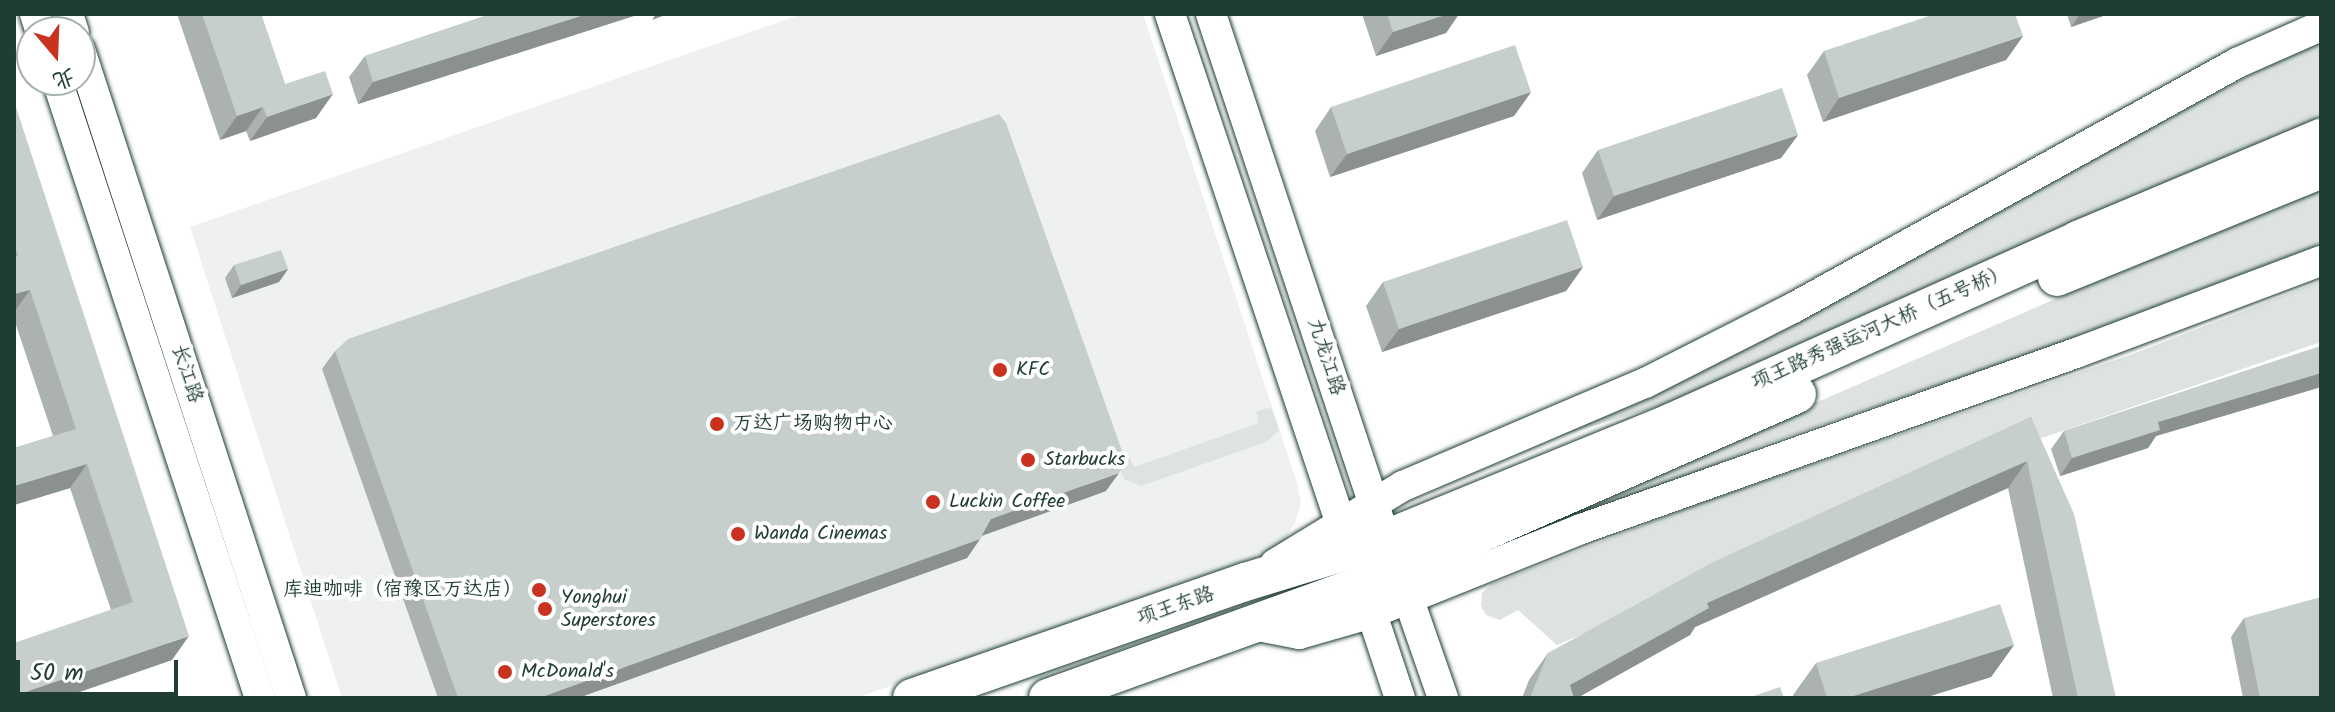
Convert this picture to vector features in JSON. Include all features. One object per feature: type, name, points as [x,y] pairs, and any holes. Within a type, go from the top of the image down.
[{"type":"main road","name":"项王路秀强运河大桥（五号桥）","points":[[1445,532],[1672,422],[2078,240],[2321,138]]},
{"type":"main road","name":"项王路秀强运河大桥（五号桥）","points":[[1445,532],[2321,169]]},
{"type":"main road","name":"项王东路","points":[[912,698],[1245,582],[1356,568],[1398,570],[1445,532]]},
{"type":"main road","name":"项王东路","points":[[1048,698],[1253,625],[1356,568]]},
{"type":"street","name":"九龙江路","points":[[1170,14],[1400,698]]},
{"type":"street","name":"九龙江路","points":[[1211,14],[1374,504],[1443,698]]},
{"type":"street","points":[[1356,568],[1374,504],[1431,472],[1645,383],[1793,308],[2237,63],[2321,26]]},
{"type":"street","name":"长江路","points":[[62,96],[260,698]]},
{"type":"street","name":"长江路","points":[[95,96],[291,698]]},
{"type":"street","points":[[1398,570],[1581,529],[2076,353],[2321,261]]},
{"type":"shaded area","points":[[802,14],[1143,14],[1297,483],[1301,502],[1295,523],[1282,543],[1264,555],[856,698],[342,698],[190,227]]},
{"type":"shaded area","points":[[2315,41],[2321,46],[2321,119],[1679,400],[1557,437]]},
{"type":"shaded area","points":[[2321,184],[2321,244],[2125,321],[1763,445],[1479,562],[1466,554]]},
{"type":"shaded area","points":[[2321,281],[2321,342],[2042,438],[1557,645],[1518,610],[1500,620],[1486,615],[1481,606],[1482,593],[1492,584],[1698,504],[2133,354]]},
{"type":"shaded area","points":[[1271,407],[1279,430],[1266,442],[1141,486],[1124,479],[1117,461],[1130,457],[1134,467],[1259,423],[1256,412]]},
{"type":"building","points":[[202,14],[261,14],[285,84],[325,71],[333,94],[267,117],[263,107],[237,116]]},
{"type":"building","points":[[491,14],[587,14],[373,82],[365,56]]},
{"type":"building","points":[[1387,14],[1448,14],[1393,32]]},
{"type":"building","points":[[1935,14],[2015,14],[2023,36],[1839,98],[1824,51]]},
{"type":"building","points":[[1515,45],[1531,92],[1347,154],[1331,107]]},
{"type":"building","points":[[1782,88],[1798,135],[1614,196],[1598,150]]},
{"type":"building","points":[[14,101],[189,636],[14,696],[14,643],[133,602],[87,464],[14,486],[14,448],[76,429],[30,290],[14,294],[14,257],[18,256],[14,243]]},
{"type":"building","name":"万达广场购物中心","points":[[999,114],[1006,123],[1122,451],[1124,466],[1119,473],[991,519],[980,539],[539,698],[458,698],[335,351],[348,339]]},
{"type":"building","points":[[1567,220],[1583,267],[1399,329],[1383,282]]},
{"type":"building","points":[[281,250],[288,269],[241,285],[234,265]]},
{"type":"building","points":[[2321,346],[2321,373],[2158,422],[2160,430],[2072,458],[2064,431]]},
{"type":"building","points":[[2031,417],[2074,514],[2116,698],[2078,698],[2027,461],[1707,603],[1709,608],[1570,685],[1574,698],[1530,698],[1548,653],[1713,562]]},
{"type":"building","points":[[2321,597],[2321,698],[2260,698],[2244,618]]},
{"type":"building","points":[[2000,604],[2014,645],[1847,698],[1827,698],[1816,663]]},
{"type":"building","points":[[1780,687],[1784,698],[1748,698]]},
{"type":"place","name":"KFC","points":[[1000,370]]},
{"type":"place","name":"万达广场购物中心","points":[[717,424]]},
{"type":"place","name":"Starbucks","points":[[1028,460]]},
{"type":"place","name":"Luckin Coffee","points":[[933,502]]},
{"type":"place","name":"Wanda Cinemas","points":[[738,534]]},
{"type":"place","name":"库迪咖啡（宿豫区万达店）","points":[[539,590]]},
{"type":"place","name":"Yonghui Superstores","points":[[545,609]]},
{"type":"place","name":"McDonald's","points":[[505,672]]}]
